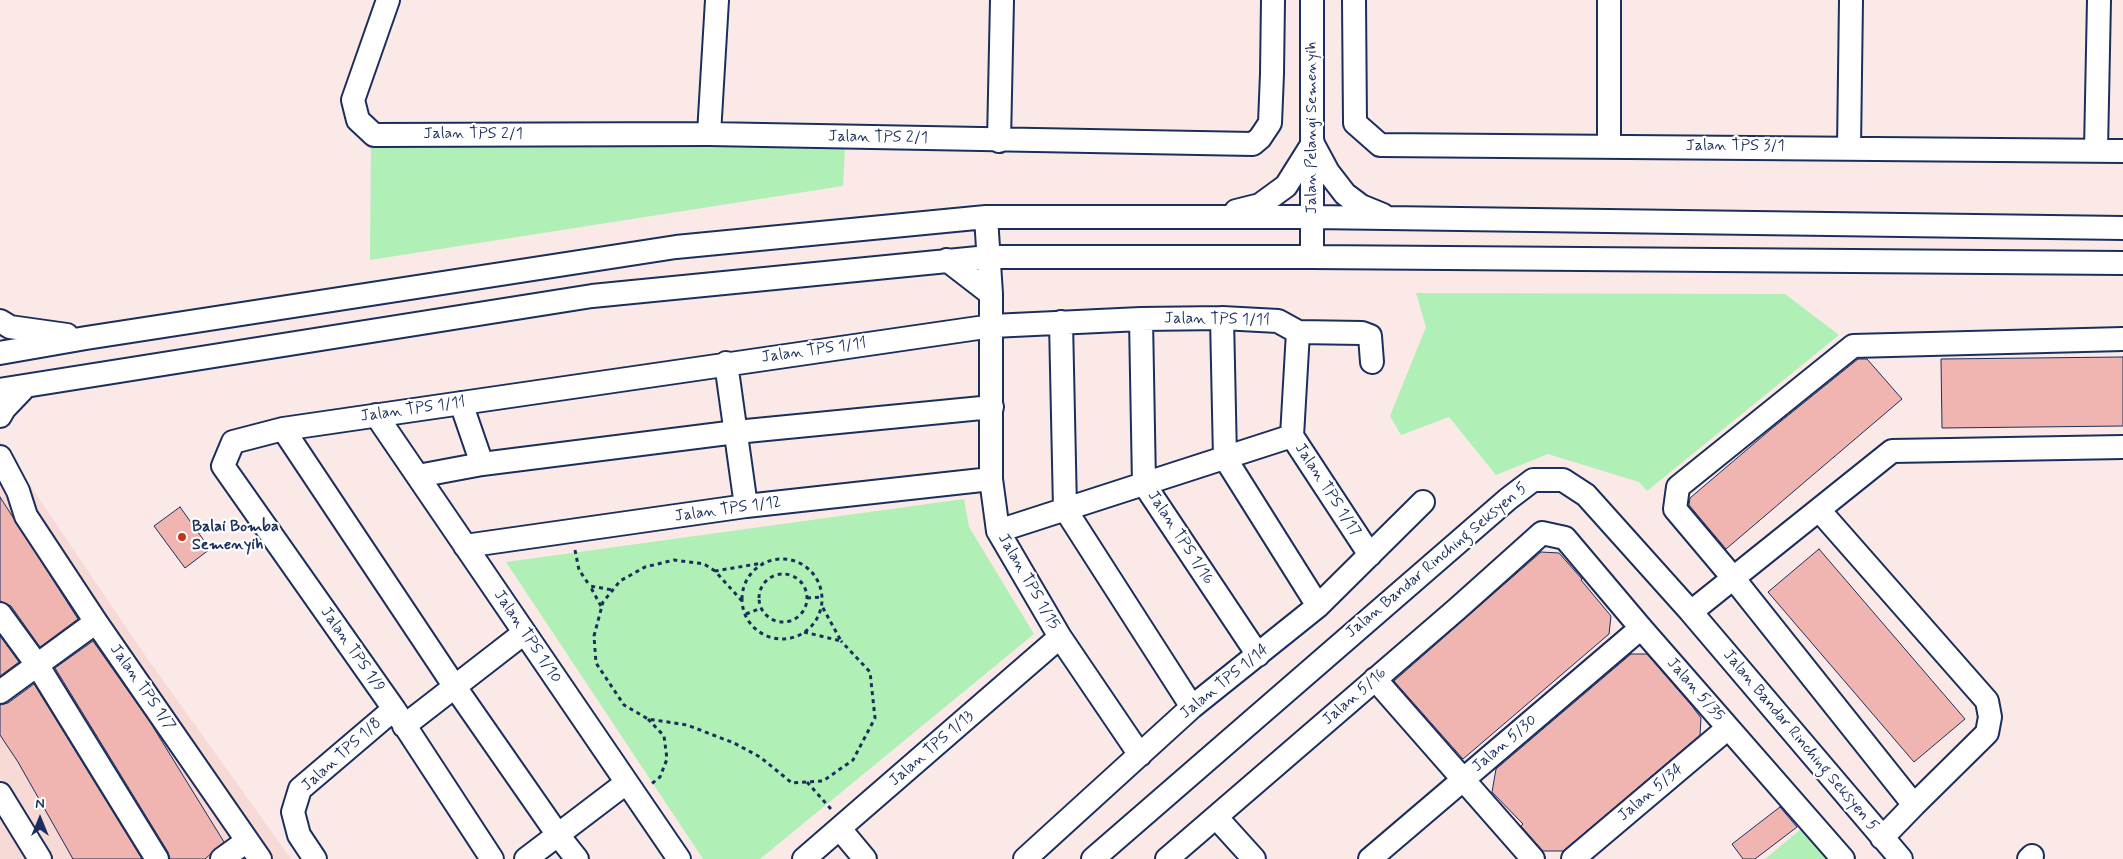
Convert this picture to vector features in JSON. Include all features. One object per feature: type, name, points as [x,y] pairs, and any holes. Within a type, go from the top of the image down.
[{"type":"street","name":"Jalan TPS 2/1","points":[[388,0],[353,100],[358,120],[374,135],[709,134],[1253,144],[1260,138],[1270,123],[1273,0]]},
{"type":"street","points":[[709,134],[717,0]]},
{"type":"street","points":[[998,140],[1002,0]]},
{"type":"street","name":"Jalan Pelangi Semenyih","points":[[1312,0],[1312,257]]},
{"type":"street","name":"Jalan TPS 3/1","points":[[1354,0],[1354,123],[1380,145],[2123,151]]},
{"type":"street","points":[[1609,0],[1609,146]]},
{"type":"street","points":[[1849,148],[1851,0]]},
{"type":"street","points":[[2096,150],[2099,0]]},
{"type":"street","points":[[1313,143],[1328,172],[1345,194],[1361,206],[1390,218]]},
{"type":"street","points":[[1208,218],[1260,205],[1286,186],[1313,143]]},
{"type":"street","points":[[0,353],[676,247],[986,217],[1313,217],[2123,228]]},
{"type":"street","name":"Jalan TPS 1/15","points":[[986,217],[992,326],[991,479],[998,531],[1060,637],[1140,755]]},
{"type":"street","points":[[947,260],[991,294],[1016,256]]},
{"type":"street","points":[[0,390],[592,296],[988,257],[1312,257],[2123,263]]},
{"type":"street","points":[[1222,318],[1226,458],[1318,606]]},
{"type":"street","name":"Jalan TPS 1/11","points":[[233,442],[284,429],[726,363],[992,326],[1141,319],[1222,318],[1278,321],[1298,332],[1362,333],[1370,336],[1372,362]]},
{"type":"street","name":"Jalan TPS 1/16","points":[[1141,319],[1144,484],[1258,655]]},
{"type":"street","points":[[0,321],[10,327],[86,338]]},
{"type":"street","points":[[1061,322],[1066,509],[1192,707]]},
{"type":"street","name":"Jalan TPS 1/17","points":[[1298,332],[1292,436],[1370,555]]},
{"type":"street","points":[[1914,805],[1734,579],[1675,509],[1678,487],[1853,346],[2123,339]]},
{"type":"street","points":[[726,363],[746,506]]},
{"type":"street","points":[[0,416],[4,409],[25,387]]},
{"type":"street","points":[[461,403],[482,464]]},
{"type":"street","points":[[418,476],[482,464],[736,432],[992,407]]},
{"type":"street","name":"Jalan TPS 1/10","points":[[376,415],[524,633],[636,786],[679,859]]},
{"type":"street","points":[[284,429],[455,687],[558,835],[577,859]]},
{"type":"street","points":[[998,531],[1292,436]]},
{"type":"street","name":"Jalan TPS 1/9","points":[[233,442],[223,466],[399,718],[492,859]]},
{"type":"street","points":[[1691,612],[1892,451],[2123,447]]},
{"type":"street","name":"Jalan TPS 1/7","points":[[0,456],[18,491],[26,516],[96,622],[254,850]]},
{"type":"street","name":"Jalan TPS 1/12","points":[[466,546],[746,506],[991,479]]},
{"type":"street","name":"Jalan Bandar Rinching Seksyen 5","points":[[1093,859],[1508,498],[1533,480],[1563,480],[1586,495],[1691,612],[1900,859]]},
{"type":"street","name":"Jalan TPS 1/7","points":[[0,495],[26,516]]},
{"type":"street","name":"Jalan TPS 1/14","points":[[1025,859],[1192,707],[1318,606],[1423,502]]},
{"type":"street","points":[[1819,510],[1987,701],[1990,717],[1987,733],[1882,838]]},
{"type":"street","name":"Jalan 5/35","points":[[1542,533],[1564,538],[1844,859]]},
{"type":"street","name":"Jalan 5/16","points":[[1167,859],[1542,533]]},
{"type":"street","points":[[0,614],[38,666],[157,859]]},
{"type":"street","points":[[0,692],[96,622]]},
{"type":"street","name":"Jalan 5/30","points":[[1370,859],[1641,628]]},
{"type":"street","name":"Jalan TPS 1/8","points":[[315,859],[299,835],[293,812],[300,789],[399,718],[455,687],[524,633]]},
{"type":"street","name":"Jalan TPS 1/13","points":[[804,859],[836,820],[1060,637]]},
{"type":"street","points":[[1375,679],[1533,859]]},
{"type":"street","name":"Jalan 5/34","points":[[1573,859],[1728,728]]},
{"type":"street","points":[[526,859],[558,835],[636,786]]},
{"type":"street","points":[[0,794],[40,859]]},
{"type":"street","points":[[1216,816],[1254,859]]},
{"type":"street","points":[[836,820],[865,859]]},
{"type":"street","points":[[222,859],[254,850]]},
{"type":"path","points":[[574,544],[579,570],[602,607]]},
{"type":"path","points":[[636,786],[660,777],[667,759],[664,736],[648,719],[624,705],[596,663],[594,636],[603,602],[620,581],[646,567],[674,560],[704,564],[715,571],[742,601],[746,614],[752,624],[771,637],[794,637],[804,632],[812,625],[822,606],[820,584],[813,573],[803,565],[792,560],[779,560],[715,571]]},
{"type":"path","points":[[742,601],[748,578],[766,562]]},
{"type":"path","points":[[789,574],[796,578],[806,590],[807,598],[804,610],[794,619],[775,621],[760,608],[759,593],[767,579],[774,575],[789,574]]},
{"type":"path","points":[[590,586],[613,590]]},
{"type":"path","points":[[807,598],[822,597]]},
{"type":"path","points":[[648,719],[687,725],[719,736],[760,756],[792,782],[823,781],[853,760],[875,718],[870,672],[841,641],[822,606]]},
{"type":"path","points":[[746,614],[760,608]]},
{"type":"path","points":[[804,632],[841,641]]},
{"type":"path","points":[[806,782],[836,820]]},
{"type":"shaded area","points":[[0,441],[142,651],[291,859],[0,859]]},
{"type":"green space","points":[[371,141],[845,147],[843,186],[370,260]]},
{"type":"green space","points":[[1416,293],[1785,294],[1839,335],[1647,491],[1639,482],[1548,454],[1496,475],[1449,417],[1401,435],[1390,416],[1426,327]]},
{"type":"green space","points":[[964,499],[969,527],[1034,634],[760,859],[703,859],[506,562]]},
{"type":"green space","points":[[1801,829],[1827,859],[1765,859]]},
{"type":"building","points":[[2123,357],[2123,426],[1942,428],[1941,359]]},
{"type":"building","points":[[1858,359],[1867,359],[1902,399],[1726,549],[1689,505],[1690,498]]},
{"type":"building","points":[[0,497],[78,619],[40,647],[11,606],[0,601]]},
{"type":"building","name":"Balai Bomba Semenyih","points":[[180,507],[210,549],[185,568],[154,526]]},
{"type":"building","points":[[1819,549],[1965,719],[1914,762],[1768,592]]},
{"type":"building","points":[[1541,552],[1559,553],[1582,579],[1611,616],[1609,634],[1463,759],[1394,681]]},
{"type":"building","points":[[0,636],[19,662],[0,676]]},
{"type":"building","points":[[93,641],[150,722],[224,842],[205,859],[170,859],[168,852],[55,668]]},
{"type":"building","points":[[1631,654],[1647,654],[1692,706],[1701,718],[1700,735],[1563,851],[1543,851],[1521,826],[1523,824],[1492,792],[1496,769]]},
{"type":"building","points":[[34,684],[142,859],[73,859],[18,762],[0,735],[0,705],[8,703]]},
{"type":"building","points":[[1780,807],[1797,827],[1755,859],[1743,859],[1732,844]]},
{"type":"place","name":"Balai Bomba Semenyih","points":[[182,537]]}]
